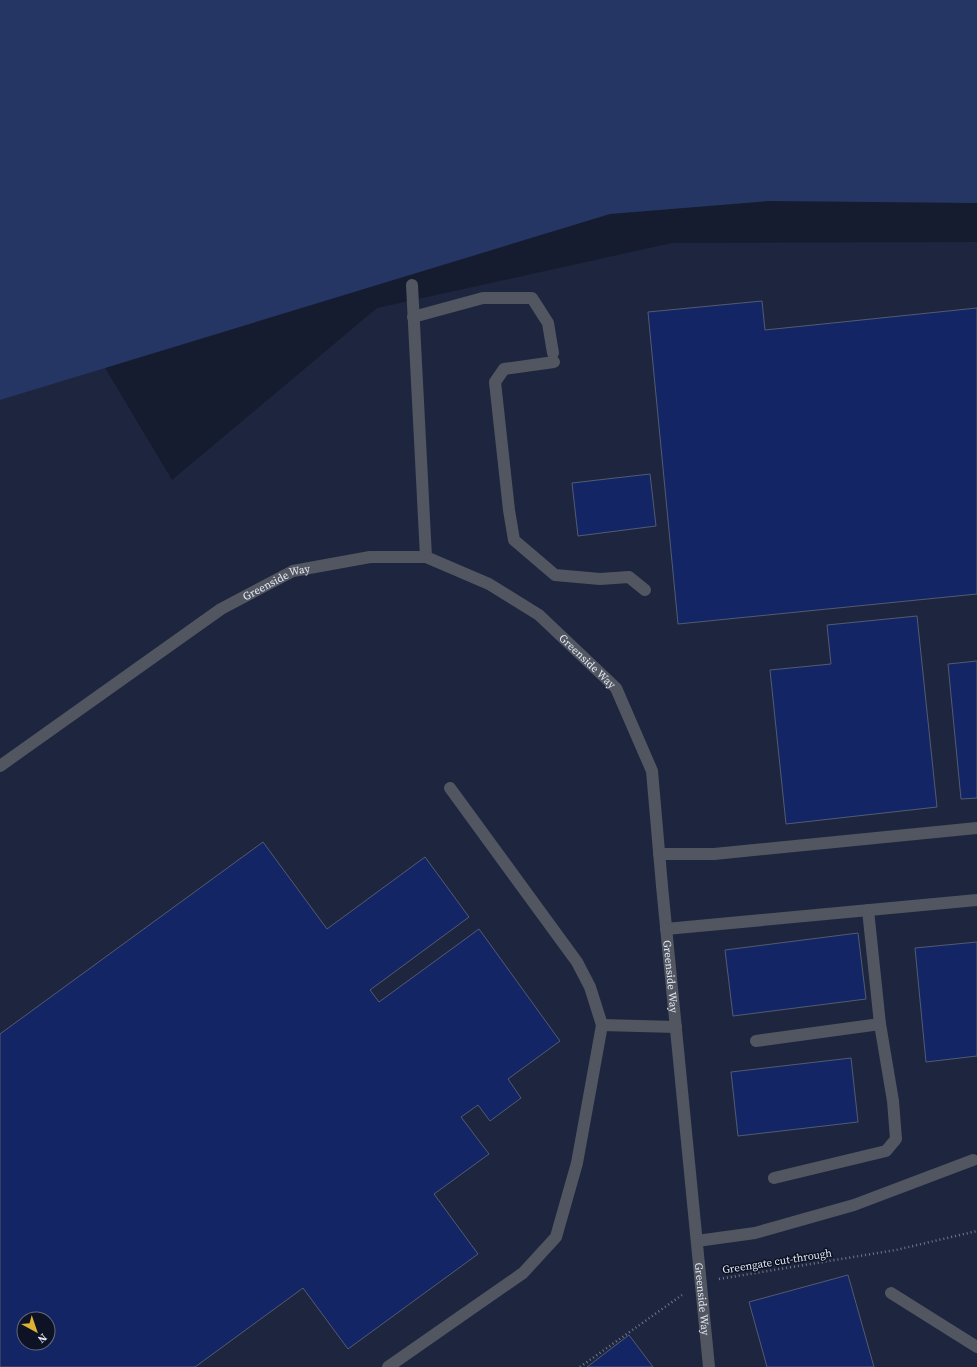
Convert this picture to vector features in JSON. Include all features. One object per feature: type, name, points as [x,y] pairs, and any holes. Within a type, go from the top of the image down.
[{"type":"lane","points":[[412,285],[426,557]]},
{"type":"lane","points":[[414,318],[483,298],[532,298],[548,323],[554,357],[504,369],[495,382],[509,510],[514,540],[555,575],[600,579],[629,577],[644,590]]},
{"type":"lane","name":"Greenside Way","points":[[0,766],[220,609],[293,571],[370,557],[426,557],[489,584],[539,615],[616,688],[652,771],[709,1367]]},
{"type":"lane","points":[[388,1367],[522,1273],[556,1238],[577,1163],[602,1024],[590,987],[577,962],[450,788]]},
{"type":"lane","points":[[659,854],[714,854],[977,828]]},
{"type":"lane","points":[[666,929],[977,900]]},
{"type":"lane","points":[[774,1178],[886,1151],[896,1139],[894,1100],[880,1024],[868,910]]},
{"type":"lane","points":[[602,1024],[676,1027]]},
{"type":"lane","points":[[756,1041],[880,1024]]},
{"type":"lane","points":[[697,1241],[755,1233],[846,1207],[973,1160]]},
{"type":"lane","points":[[891,1293],[977,1347]]},
{"type":"path","name":"Greengate cut-through","points":[[580,1367],[701,1282],[896,1250],[977,1230]]},
{"type":"shaded area","points":[[0,0],[977,0],[977,203],[769,201],[610,214],[0,400]]},
{"type":"shaded area","points":[[977,242],[977,1367],[0,1367],[0,380],[89,341],[172,480],[377,308],[672,243]]},
{"type":"building","points":[[762,301],[765,330],[977,308],[977,594],[678,624],[648,312]]},
{"type":"building","points":[[650,474],[656,526],[578,536],[572,483]]},
{"type":"building","points":[[917,616],[937,807],[786,824],[770,670],[831,664],[827,625]]},
{"type":"building","points":[[977,661],[977,798],[961,799],[948,664]]},
{"type":"building","points":[[263,842],[327,929],[425,857],[469,917],[370,990],[379,1002],[479,929],[560,1041],[508,1079],[521,1098],[490,1121],[478,1105],[461,1117],[489,1154],[434,1194],[478,1254],[348,1349],[303,1288],[195,1367],[0,1367],[0,1034]]},
{"type":"building","points":[[858,933],[866,999],[733,1016],[725,950]]},
{"type":"building","points":[[977,942],[977,1056],[926,1062],[915,948]]},
{"type":"building","points":[[851,1058],[858,1122],[738,1136],[731,1072]]},
{"type":"building","points":[[848,1275],[874,1367],[767,1367],[749,1302]]},
{"type":"building","points":[[629,1335],[653,1367],[587,1367]]}]
